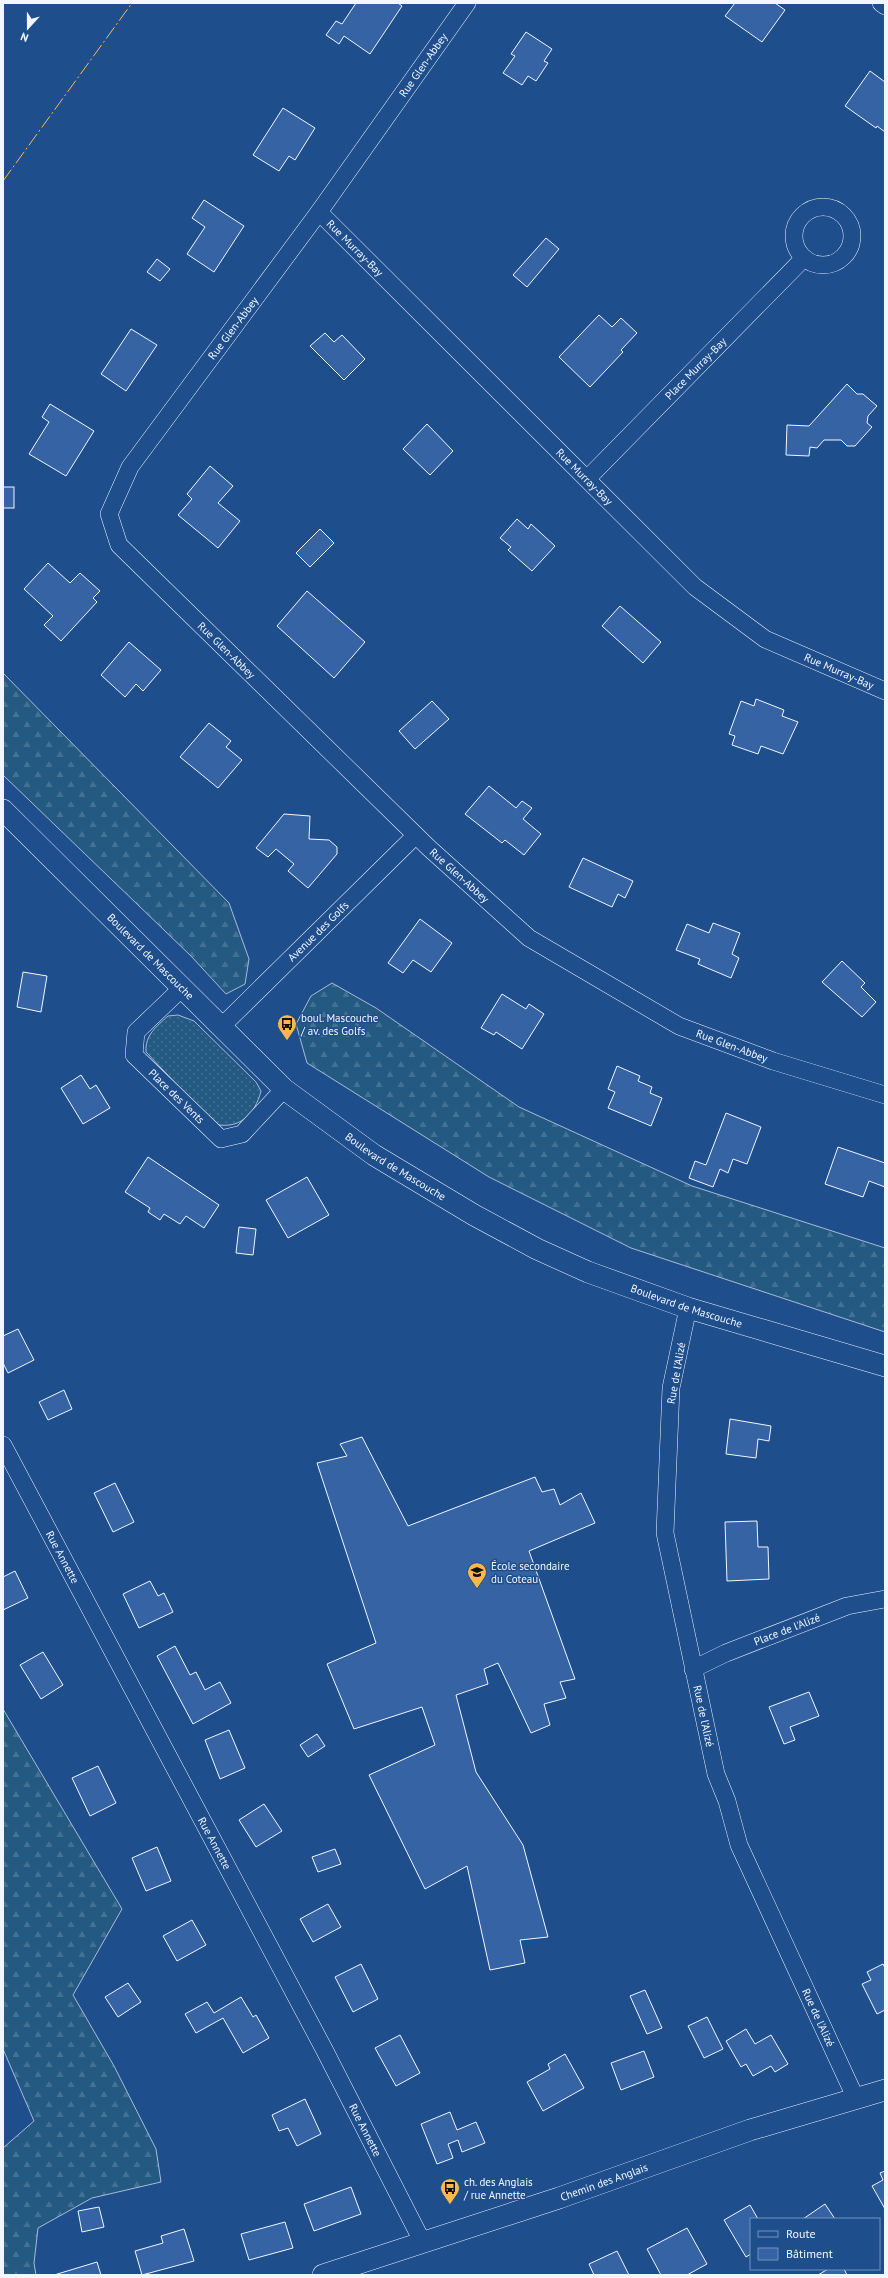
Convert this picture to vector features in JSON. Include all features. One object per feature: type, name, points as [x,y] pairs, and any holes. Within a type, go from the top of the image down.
[{"type":"street","name":"Rue Glen-Abbey","points":[[467,3],[319,212],[130,467],[109,514],[119,545],[415,836],[529,938],[679,1026],[773,1062],[885,1095]]},
{"type":"street","points":[[881,3],[885,6]]},
{"type":"street","name":"Rue Murray-Bay","points":[[319,212],[695,587],[765,639],[885,691]]},
{"type":"street","name":"Place Murray-Bay","points":[[587,479],[804,258]]},
{"type":"street","name":"Boulevard de Mascouche","points":[[3,810],[284,1089],[374,1155],[537,1249],[588,1272],[688,1308],[885,1366]]},
{"type":"street","name":"Avenue des Golfs","points":[[222,1026],[415,836]]},
{"type":"street","name":"Place des Vents","points":[[182,988],[136,1032],[134,1055],[221,1139],[242,1134],[284,1089]]},
{"type":"street","name":"Rue de l'Alizé","points":[[688,1308],[671,1388],[665,1533],[693,1669],[716,1774],[727,1801],[739,1845],[856,2099]]},
{"type":"street","name":"Rue Annette","points":[[3,1445],[325,2051],[423,2243]]},
{"type":"street","name":"Place de l'Alizé","points":[[693,1669],[726,1653],[847,1606],[885,1599]]},
{"type":"street","name":"Chemin des Anglais","points":[[323,2275],[423,2243],[750,2130],[885,2090]]},
{"type":"green space","points":[[3,673],[229,903],[249,959],[245,984],[226,994],[191,956],[3,775]]},
{"type":"green space","points":[[332,983],[376,1008],[519,1107],[692,1186],[885,1248],[885,1332],[631,1248],[489,1177],[307,1063],[296,1024],[311,996]]},
{"type":"green space","points":[[178,1015],[194,1021],[256,1082],[261,1091],[255,1107],[245,1119],[231,1125],[214,1124],[146,1052],[147,1041],[152,1032],[168,1016]]},
{"type":"green space","points":[[3,1709],[122,1909],[73,1995],[114,2066],[156,2149],[161,2182],[92,2198],[38,2228],[34,2263],[36,2275],[3,2275],[3,2148],[34,2121],[3,2049]]},
{"type":"building","points":[[356,3],[398,3],[402,6],[370,54],[344,36],[339,44],[326,35],[336,21],[342,24]]},
{"type":"building","points":[[735,3],[775,3],[785,10],[762,42],[725,16]]},
{"type":"building","points":[[526,32],[552,49],[544,61],[548,63],[536,81],[528,76],[522,85],[503,73],[515,56],[511,54]]},
{"type":"building","points":[[870,71],[885,82],[885,132],[877,126],[876,128],[845,106]]},
{"type":"building","points":[[283,108],[315,128],[295,160],[289,156],[279,171],[253,155]]},
{"type":"building","points":[[204,200],[244,226],[214,272],[187,254],[205,227],[192,218]]},
{"type":"building","points":[[546,238],[559,249],[527,287],[513,275]]},
{"type":"building","points":[[157,259],[170,269],[160,281],[147,272]]},
{"type":"building","points":[[599,315],[612,327],[621,318],[637,333],[621,350],[623,352],[590,387],[559,357]]},
{"type":"building","points":[[131,329],[157,345],[126,391],[101,374]]},
{"type":"building","points":[[325,333],[334,342],[342,335],[365,359],[344,380],[310,346]]},
{"type":"building","points":[[847,384],[857,394],[863,394],[877,406],[868,416],[867,423],[872,427],[855,446],[847,446],[841,440],[824,440],[817,448],[810,447],[809,456],[786,455],[787,425],[809,426]]},
{"type":"building","points":[[50,404],[94,431],[66,476],[29,454],[49,422],[42,417]]},
{"type":"building","points":[[427,424],[453,451],[430,475],[403,449]]},
{"type":"building","points":[[210,466],[233,486],[218,503],[240,521],[218,548],[178,515],[192,499],[187,494]]},
{"type":"building","points":[[3,487],[14,487],[14,508],[3,508]]},
{"type":"building","points":[[517,519],[528,529],[531,524],[555,546],[532,571],[508,550],[511,547],[500,538]]},
{"type":"building","points":[[320,529],[334,543],[310,567],[296,553]]},
{"type":"building","points":[[48,563],[70,583],[80,573],[100,591],[93,598],[97,602],[61,641],[44,625],[53,616],[24,589]]},
{"type":"building","points":[[307,591],[365,642],[334,678],[277,626]]},
{"type":"building","points":[[620,606],[661,642],[643,663],[602,626]]},
{"type":"building","points":[[129,642],[161,670],[143,691],[136,684],[125,697],[101,675]]},
{"type":"building","points":[[756,699],[784,710],[782,716],[798,722],[783,754],[761,746],[758,754],[732,745],[735,736],[729,734],[741,701],[754,706]]},
{"type":"building","points":[[432,701],[449,719],[415,749],[399,731]]},
{"type":"building","points":[[209,723],[231,741],[226,747],[242,760],[218,788],[180,757]]},
{"type":"building","points":[[489,786],[516,808],[522,801],[532,808],[523,819],[541,834],[524,855],[505,840],[502,843],[465,814]]},
{"type":"building","points":[[284,814],[310,816],[309,839],[329,840],[337,847],[337,854],[308,888],[288,871],[294,864],[276,849],[268,857],[256,848]]},
{"type":"building","points":[[583,858],[633,881],[625,898],[618,894],[612,907],[569,887]]},
{"type":"building","points":[[420,919],[452,943],[431,972],[413,960],[403,973],[388,963]]},
{"type":"building","points":[[713,923],[740,933],[732,954],[739,958],[731,978],[698,964],[700,959],[676,950],[687,924],[709,933]]},
{"type":"building","points":[[842,961],[865,983],[861,987],[876,1002],[862,1017],[822,982]]},
{"type":"building","points":[[23,972],[47,976],[41,1012],[17,1007]]},
{"type":"building","points":[[502,994],[526,1009],[529,1004],[544,1014],[522,1049],[496,1032],[494,1035],[481,1028]]},
{"type":"building","points":[[617,1066],[640,1076],[638,1081],[652,1087],[650,1093],[662,1098],[651,1126],[608,1108],[615,1092],[608,1089]]},
{"type":"building","points":[[81,1075],[90,1089],[96,1085],[110,1108],[83,1124],[61,1088]]},
{"type":"building","points":[[726,1113],[761,1127],[747,1164],[733,1159],[728,1173],[720,1169],[713,1187],[689,1178],[695,1161],[706,1165]]},
{"type":"building","points":[[838,1147],[885,1163],[885,1187],[869,1181],[863,1197],[825,1184]]},
{"type":"building","points":[[148,1157],[219,1205],[204,1228],[186,1216],[180,1224],[164,1214],[160,1220],[148,1212],[150,1208],[125,1192]]},
{"type":"building","points":[[307,1177],[329,1215],[288,1238],[266,1200]]},
{"type":"building","points":[[239,1227],[256,1229],[253,1255],[236,1253]]},
{"type":"building","points":[[18,1329],[34,1360],[8,1373],[3,1363],[3,1336]]},
{"type":"building","points":[[64,1390],[72,1409],[48,1420],[39,1402]]},
{"type":"building","points":[[730,1419],[771,1426],[769,1441],[758,1439],[756,1458],[726,1454]]},
{"type":"building","points":[[362,1437],[408,1526],[535,1477],[542,1492],[554,1489],[560,1505],[581,1493],[595,1523],[529,1551],[575,1679],[560,1682],[566,1698],[544,1704],[550,1725],[531,1733],[498,1663],[484,1669],[488,1684],[456,1695],[476,1772],[523,1845],[548,1937],[520,1940],[525,1963],[490,1970],[467,1866],[425,1889],[369,1775],[435,1745],[422,1707],[354,1729],[327,1664],[376,1643],[317,1463],[347,1456],[340,1444]]},
{"type":"building","points":[[115,1483],[134,1522],[113,1532],[94,1493]]},
{"type":"building","points":[[757,1521],[758,1547],[768,1547],[769,1579],[727,1581],[725,1522]]},
{"type":"building","points":[[15,1571],[28,1598],[3,1610],[3,1577]]},
{"type":"building","points":[[150,1581],[158,1596],[164,1593],[173,1612],[139,1628],[123,1594]]},
{"type":"building","points":[[175,1646],[190,1675],[196,1672],[205,1690],[220,1682],[231,1703],[193,1724],[157,1656]]},
{"type":"building","points":[[43,1652],[63,1685],[41,1699],[20,1665]]},
{"type":"building","points":[[809,1692],[819,1716],[790,1727],[795,1740],[784,1744],[769,1707]]},
{"type":"building","points":[[229,1730],[245,1768],[220,1779],[205,1740]]},
{"type":"building","points":[[317,1734],[325,1746],[308,1757],[300,1745]]},
{"type":"building","points":[[98,1766],[116,1803],[90,1816],[72,1778]]},
{"type":"building","points":[[264,1804],[282,1831],[256,1847],[239,1820]]},
{"type":"building","points":[[157,1847],[171,1881],[146,1891],[132,1858]]},
{"type":"building","points":[[335,1849],[341,1864],[318,1872],[312,1857]]},
{"type":"building","points":[[328,1904],[341,1927],[313,1942],[300,1919]]},
{"type":"building","points":[[192,1920],[206,1945],[177,1961],[163,1936]]},
{"type":"building","points":[[361,1964],[378,1999],[353,2012],[335,1977]]},
{"type":"building","points":[[883,1964],[885,1968],[885,2010],[877,2014],[862,1984],[871,1980],[867,1972]]},
{"type":"building","points":[[128,1983],[141,2002],[118,2017],[105,1997]]},
{"type":"building","points":[[645,1990],[662,2028],[647,2034],[630,1996]]},
{"type":"building","points":[[241,1997],[253,2017],[256,2015],[269,2038],[243,2053],[223,2018],[196,2033],[185,2014],[207,2002],[214,2013]]},
{"type":"building","points":[[707,2017],[723,2049],[704,2058],[688,2026]]},
{"type":"building","points":[[746,2029],[755,2044],[771,2035],[788,2064],[775,2072],[771,2066],[753,2076],[746,2064],[741,2067],[726,2041]]},
{"type":"building","points":[[400,2035],[420,2073],[396,2086],[375,2048]]},
{"type":"building","points":[[644,2051],[654,2077],[621,2090],[611,2063]]},
{"type":"building","points":[[565,2054],[584,2088],[543,2111],[527,2082],[550,2069],[548,2064]]},
{"type":"building","points":[[305,2099],[321,2134],[297,2146],[288,2128],[279,2131],[272,2115]]},
{"type":"building","points":[[450,2112],[457,2130],[476,2122],[485,2143],[462,2152],[458,2140],[448,2144],[453,2158],[437,2164],[421,2124]]},
{"type":"building","points":[[885,2171],[885,2209],[872,2186],[883,2180],[880,2173]]},
{"type":"building","points":[[351,2187],[361,2214],[314,2231],[304,2204]]},
{"type":"building","points":[[825,2204],[834,2218],[804,2218]]},
{"type":"building","points":[[750,2205],[757,2218],[750,2218],[750,2255],[746,2257],[724,2220]]},
{"type":"building","points":[[99,2207],[104,2227],[82,2232],[78,2211]]},
{"type":"building","points":[[285,2222],[293,2248],[249,2260],[241,2234]]},
{"type":"building","points":[[687,2228],[707,2264],[687,2275],[661,2275],[647,2249]]},
{"type":"building","points":[[184,2229],[194,2261],[142,2275],[135,2251],[163,2243],[161,2236]]},
{"type":"building","points":[[617,2251],[629,2275],[594,2275],[589,2264]]},
{"type":"building","points":[[97,2262],[101,2275],[54,2275]]},
{"type":"building","points":[[826,2270],[844,2270],[847,2275],[818,2275]]},
{"type":"power","points":[[3,181],[132,3]]},
{"type":"place","name":"boul. Mascouche / av. des Golfs","points":[[287,1041]]},
{"type":"place","name":"École secondaire du Coteau","points":[[477,1589]]},
{"type":"place","name":"ch. des Anglais / rue Annette","points":[[450,2205]]}]
